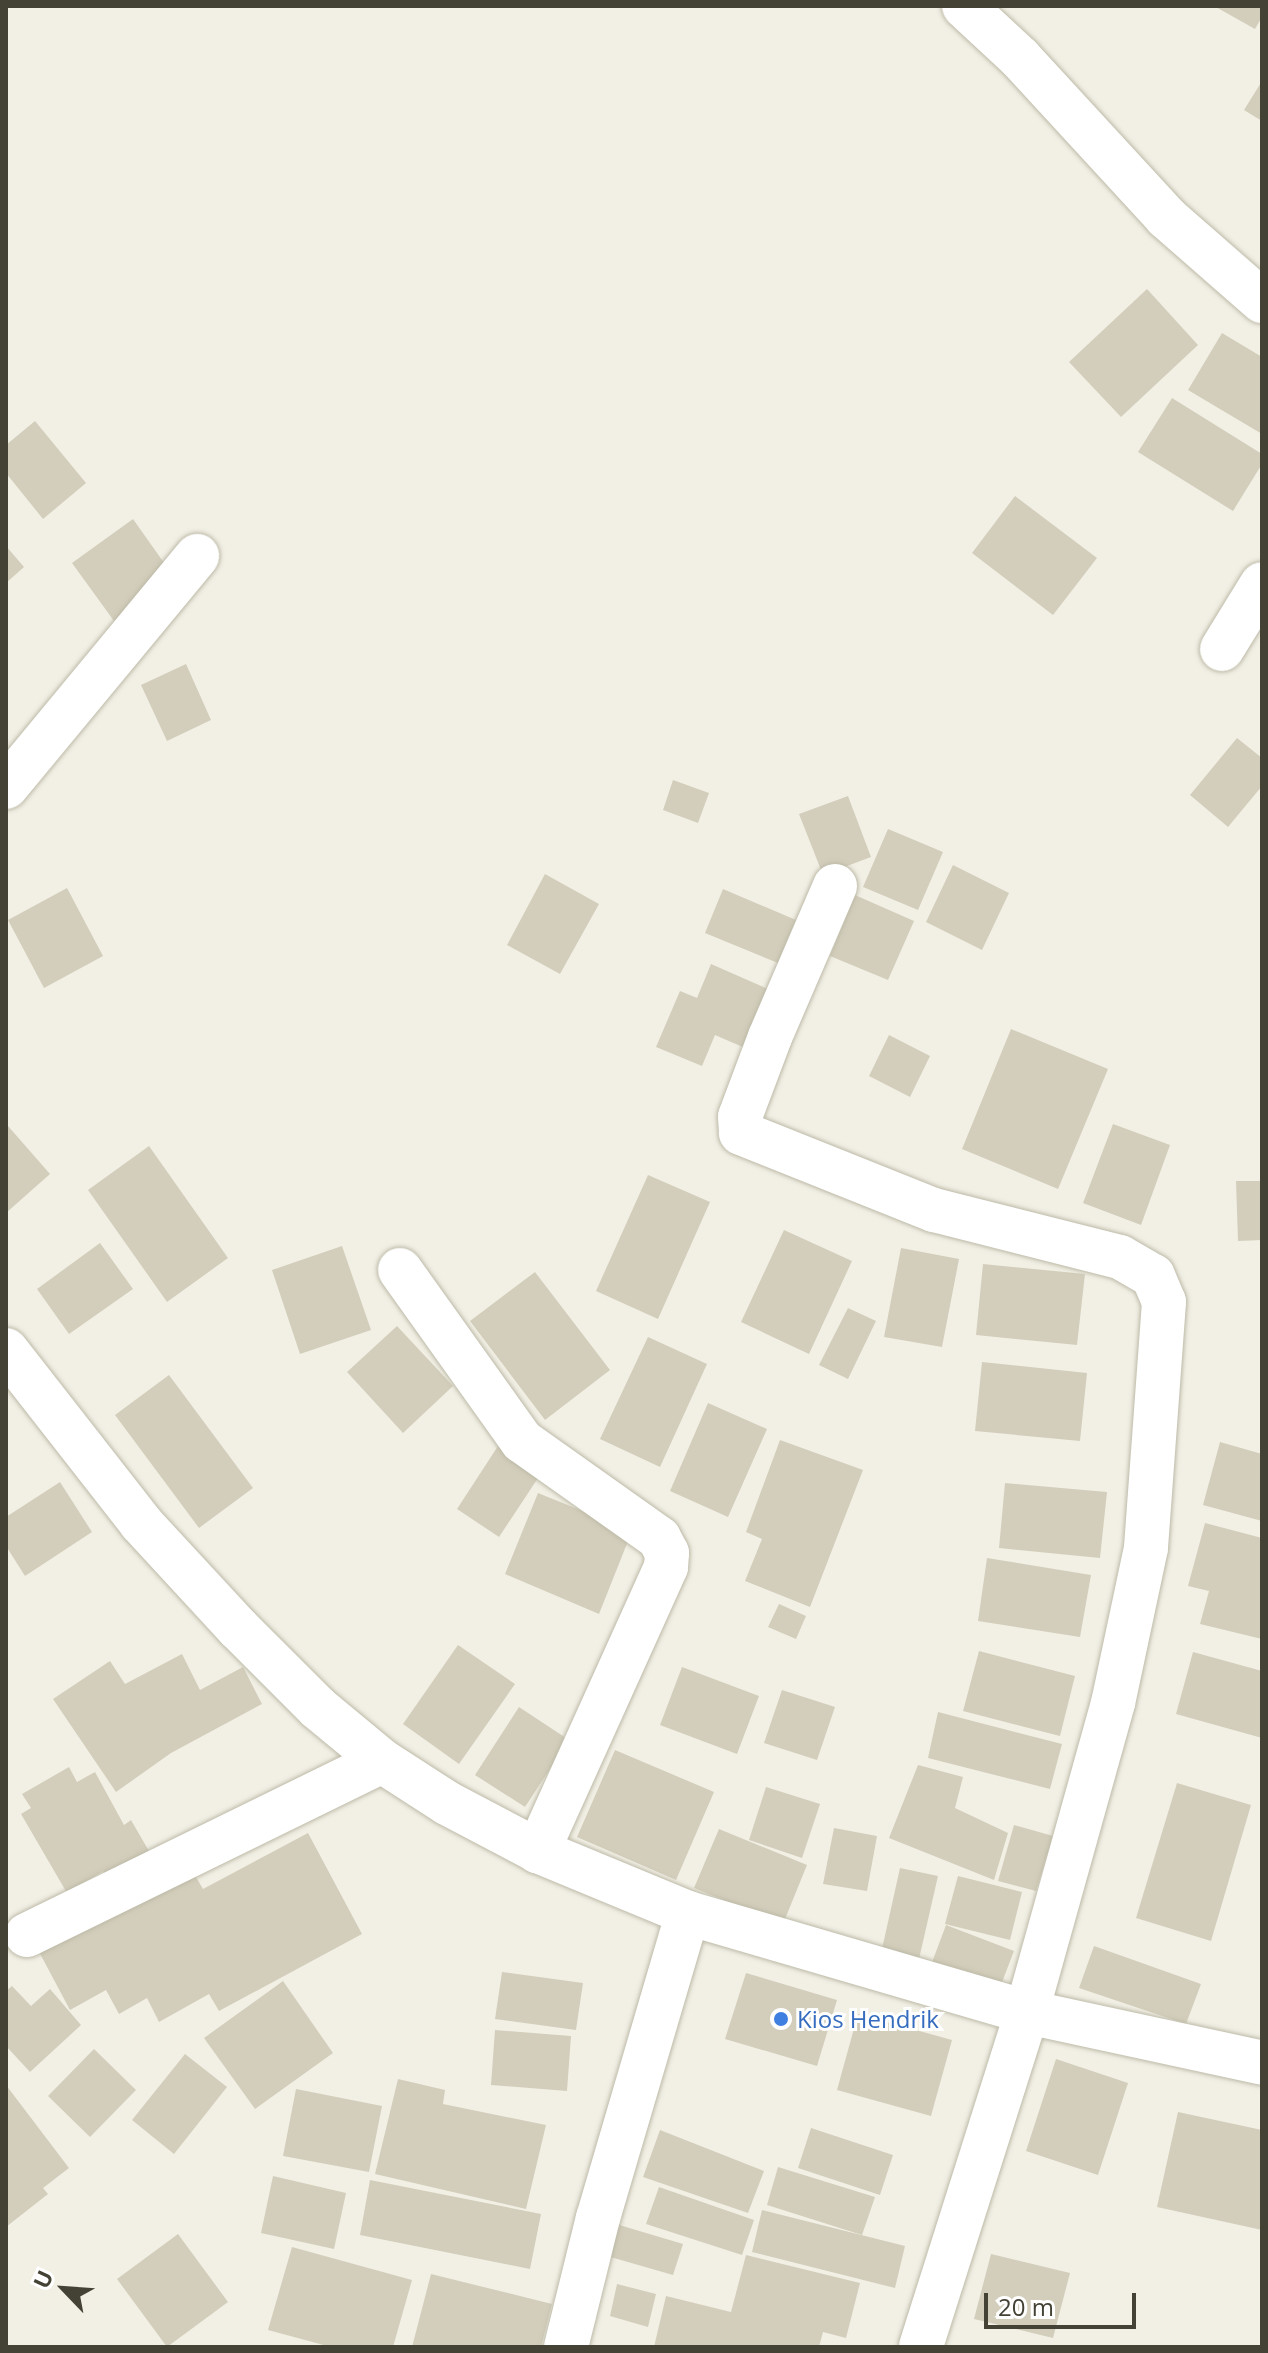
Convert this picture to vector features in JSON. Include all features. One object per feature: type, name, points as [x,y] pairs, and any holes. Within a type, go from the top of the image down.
[{"type":"street","points":[[964,6],[1020,58],[1166,217],[1262,301]]},
{"type":"street","points":[[6,787],[197,556]]},
{"type":"street","points":[[1222,649],[1262,584]]},
{"type":"street","points":[[835,886],[770,1037],[740,1117],[741,1133],[934,1210],[1120,1257],[1162,1286],[1155,1467],[1146,1548],[1113,1703],[1027,2012],[921,2347]]},
{"type":"street","points":[[400,1270],[522,1441],[659,1538],[667,1553],[666,1567],[538,1851]]},
{"type":"street","points":[[6,1350],[177,1564],[318,1708],[382,1761],[538,1851],[688,1913],[1027,2012],[1262,2063]]},
{"type":"street","points":[[27,1935],[382,1761]]},
{"type":"street","points":[[566,2347],[598,2218],[688,1913]]},
{"type":"building","points":[[1214,6],[1262,6],[1262,17],[1255,29]]},
{"type":"building","points":[[1262,81],[1262,121],[1244,110]]},
{"type":"building","points":[[1147,289],[1198,345],[1121,417],[1069,362]]},
{"type":"building","points":[[1222,333],[1262,357],[1262,434],[1188,390]]},
{"type":"building","points":[[1172,398],[1262,454],[1262,464],[1233,511],[1138,452]]},
{"type":"building","points":[[35,421],[86,483],[43,519],[6,473],[6,445]]},
{"type":"building","points":[[1015,496],[1097,558],[1053,615],[972,553]]},
{"type":"building","points":[[133,519],[174,577],[114,621],[72,563]]},
{"type":"building","points":[[6,546],[24,567],[6,583]]},
{"type":"building","points":[[186,664],[211,720],[167,741],[141,685]]},
{"type":"building","points":[[1237,738],[1262,758],[1262,786],[1228,827],[1190,795]]},
{"type":"building","points":[[673,780],[709,793],[698,823],[663,810]]},
{"type":"building","points":[[848,796],[871,857],[823,875],[799,814]]},
{"type":"building","points":[[888,829],[943,852],[918,910],[863,887]]},
{"type":"building","points":[[953,865],[1009,893],[982,950],[926,922]]},
{"type":"building","points":[[545,874],[599,904],[560,974],[507,945]]},
{"type":"building","points":[[67,888],[103,956],[44,988],[8,920]]},
{"type":"building","points":[[723,889],[796,920],[778,963],[705,933]]},
{"type":"building","points":[[855,895],[914,921],[888,980],[830,956]]},
{"type":"building","points":[[711,964],[770,990],[745,1048],[715,1035],[702,1066],[656,1047],[680,991],[697,998]]},
{"type":"building","points":[[1011,1029],[1108,1069],[1058,1189],[962,1149]]},
{"type":"building","points":[[889,1035],[930,1056],[910,1097],[869,1076]]},
{"type":"building","points":[[1113,1124],[1170,1145],[1141,1225],[1083,1203]]},
{"type":"building","points":[[8,1126],[50,1174],[6,1213],[6,1128]]},
{"type":"building","points":[[149,1146],[228,1258],[167,1302],[88,1190]]},
{"type":"building","points":[[648,1175],[710,1202],[658,1319],[596,1291]]},
{"type":"building","points":[[1236,1181],[1262,1181],[1262,1240],[1238,1241]]},
{"type":"building","points":[[784,1230],[852,1261],[809,1354],[741,1322]]},
{"type":"building","points":[[100,1243],[133,1289],[69,1334],[37,1289]]},
{"type":"building","points":[[342,1246],[371,1330],[300,1354],[272,1270]]},
{"type":"building","points":[[901,1248],[959,1259],[942,1347],[884,1337]]},
{"type":"building","points":[[983,1264],[1085,1274],[1077,1345],[976,1335]]},
{"type":"building","points":[[535,1272],[610,1370],[545,1420],[470,1321]]},
{"type":"building","points":[[848,1308],[876,1321],[848,1379],[819,1365]]},
{"type":"building","points":[[397,1326],[453,1386],[403,1433],[347,1372]]},
{"type":"building","points":[[648,1337],[707,1364],[660,1467],[600,1439]]},
{"type":"building","points":[[982,1362],[1087,1373],[1080,1441],[975,1431]]},
{"type":"building","points":[[169,1375],[253,1488],[199,1528],[115,1415]]},
{"type":"building","points":[[708,1403],[767,1429],[728,1517],[670,1491]]},
{"type":"building","points":[[780,1440],[863,1470],[810,1607],[745,1581],[762,1539],[746,1532]]},
{"type":"building","points":[[1220,1442],[1262,1454],[1262,1521],[1203,1505]]},
{"type":"building","points":[[498,1446],[540,1475],[499,1537],[457,1509]]},
{"type":"building","points":[[60,1482],[92,1532],[25,1576],[6,1546],[6,1517]]},
{"type":"building","points":[[1005,1483],[1107,1492],[1100,1558],[999,1548]]},
{"type":"building","points":[[538,1493],[632,1531],[599,1614],[505,1574]]},
{"type":"building","points":[[1205,1523],[1262,1538],[1262,1639],[1200,1624],[1209,1591],[1188,1586]]},
{"type":"building","points":[[987,1558],[1091,1575],[1080,1637],[978,1621]]},
{"type":"building","points":[[779,1604],[806,1616],[796,1639],[768,1627]]},
{"type":"building","points":[[458,1645],[515,1684],[459,1764],[403,1724]]},
{"type":"building","points":[[979,1651],[1075,1676],[1060,1736],[963,1711]]},
{"type":"building","points":[[1193,1652],[1262,1671],[1262,1738],[1176,1714]]},
{"type":"building","points":[[182,1654],[200,1690],[243,1667],[262,1704],[171,1753],[116,1792],[53,1699],[110,1661],[125,1684]]},
{"type":"building","points":[[682,1667],[759,1696],[737,1754],[660,1725]]},
{"type":"building","points":[[782,1690],[835,1707],[817,1760],[764,1743]]},
{"type":"building","points":[[519,1707],[569,1740],[525,1807],[475,1775]]},
{"type":"building","points":[[938,1712],[1062,1744],[1050,1789],[928,1758]]},
{"type":"building","points":[[615,1750],[714,1792],[676,1880],[577,1837]]},
{"type":"building","points":[[918,1765],[963,1777],[955,1808],[1008,1833],[994,1880],[889,1838]]},
{"type":"building","points":[[69,1767],[77,1782],[95,1772],[124,1825],[131,1820],[153,1858],[110,1884],[103,1871],[67,1893],[21,1814],[31,1808],[22,1794]]},
{"type":"building","points":[[1177,1783],[1251,1805],[1211,1941],[1136,1918]]},
{"type":"building","points":[[766,1787],[820,1804],[802,1858],[749,1840]]},
{"type":"building","points":[[1014,1825],[1053,1836],[1036,1891],[998,1881]]},
{"type":"building","points":[[834,1828],[877,1836],[867,1891],[823,1884]]},
{"type":"building","points":[[719,1829],[807,1865],[783,1924],[694,1888]]},
{"type":"building","points":[[308,1833],[362,1934],[219,2011],[209,1994],[159,2022],[147,1998],[119,2014],[106,1990],[70,2010],[37,1948],[189,1865],[203,1889]]},
{"type":"building","points":[[900,1868],[938,1876],[919,1959],[882,1949]]},
{"type":"building","points":[[958,1876],[1022,1892],[1010,1940],[945,1924]]},
{"type":"building","points":[[946,1925],[1014,1951],[999,1990],[931,1965]]},
{"type":"building","points":[[1094,1946],[1201,1984],[1186,2024],[1079,1988]]},
{"type":"building","points":[[502,1972],[583,1983],[576,2030],[495,2019]]},
{"type":"building","name":"Kios Hendrik","points":[[746,1973],[837,2000],[817,2066],[725,2039]]},
{"type":"building","points":[[283,1981],[333,2053],[255,2109],[204,2038]]},
{"type":"building","points":[[12,1986],[31,2006],[50,1989],[81,2025],[30,2072],[6,2046],[6,1991]]},
{"type":"building","points":[[858,2014],[952,2040],[931,2116],[837,2090]]},
{"type":"building","points":[[495,2030],[571,2036],[567,2091],[491,2085]]},
{"type":"building","points":[[94,2049],[136,2090],[90,2137],[48,2096]]},
{"type":"building","points":[[185,2054],[227,2087],[174,2154],[132,2120]]},
{"type":"building","points":[[1056,2059],[1128,2083],[1098,2175],[1026,2151]]},
{"type":"building","points":[[398,2079],[445,2090],[443,2104],[546,2125],[526,2209],[375,2174]]},
{"type":"building","points":[[6,2085],[69,2168],[43,2188],[48,2194],[6,2227]]},
{"type":"building","points":[[296,2089],[382,2106],[369,2172],[283,2156]]},
{"type":"building","points":[[1178,2112],[1262,2130],[1262,2230],[1157,2207]]},
{"type":"building","points":[[811,2128],[893,2155],[880,2195],[798,2168]]},
{"type":"building","points":[[660,2130],[764,2171],[748,2213],[643,2177]]},
{"type":"building","points":[[778,2167],[875,2197],[862,2235],[767,2205]]},
{"type":"building","points":[[273,2176],[346,2193],[334,2249],[261,2233]]},
{"type":"building","points":[[370,2180],[541,2214],[530,2269],[360,2235]]},
{"type":"building","points":[[659,2187],[754,2220],[742,2255],[646,2224]]},
{"type":"building","points":[[762,2210],[905,2246],[895,2288],[752,2252]]},
{"type":"building","points":[[616,2224],[683,2244],[673,2275],[607,2256]]},
{"type":"building","points":[[178,2234],[228,2302],[167,2347],[117,2279]]},
{"type":"building","points":[[292,2247],[412,2280],[393,2347],[331,2347],[268,2330]]},
{"type":"building","points":[[991,2254],[1070,2273],[1053,2338],[974,2319]]},
{"type":"building","points":[[746,2255],[860,2283],[846,2338],[823,2332],[819,2347],[654,2347],[666,2296],[731,2312]]},
{"type":"building","points":[[431,2274],[552,2304],[541,2347],[412,2347]]},
{"type":"building","points":[[617,2284],[656,2294],[648,2327],[610,2316]]},
{"type":"place","name":"Kios Hendrik","points":[[781,2019]]}]
